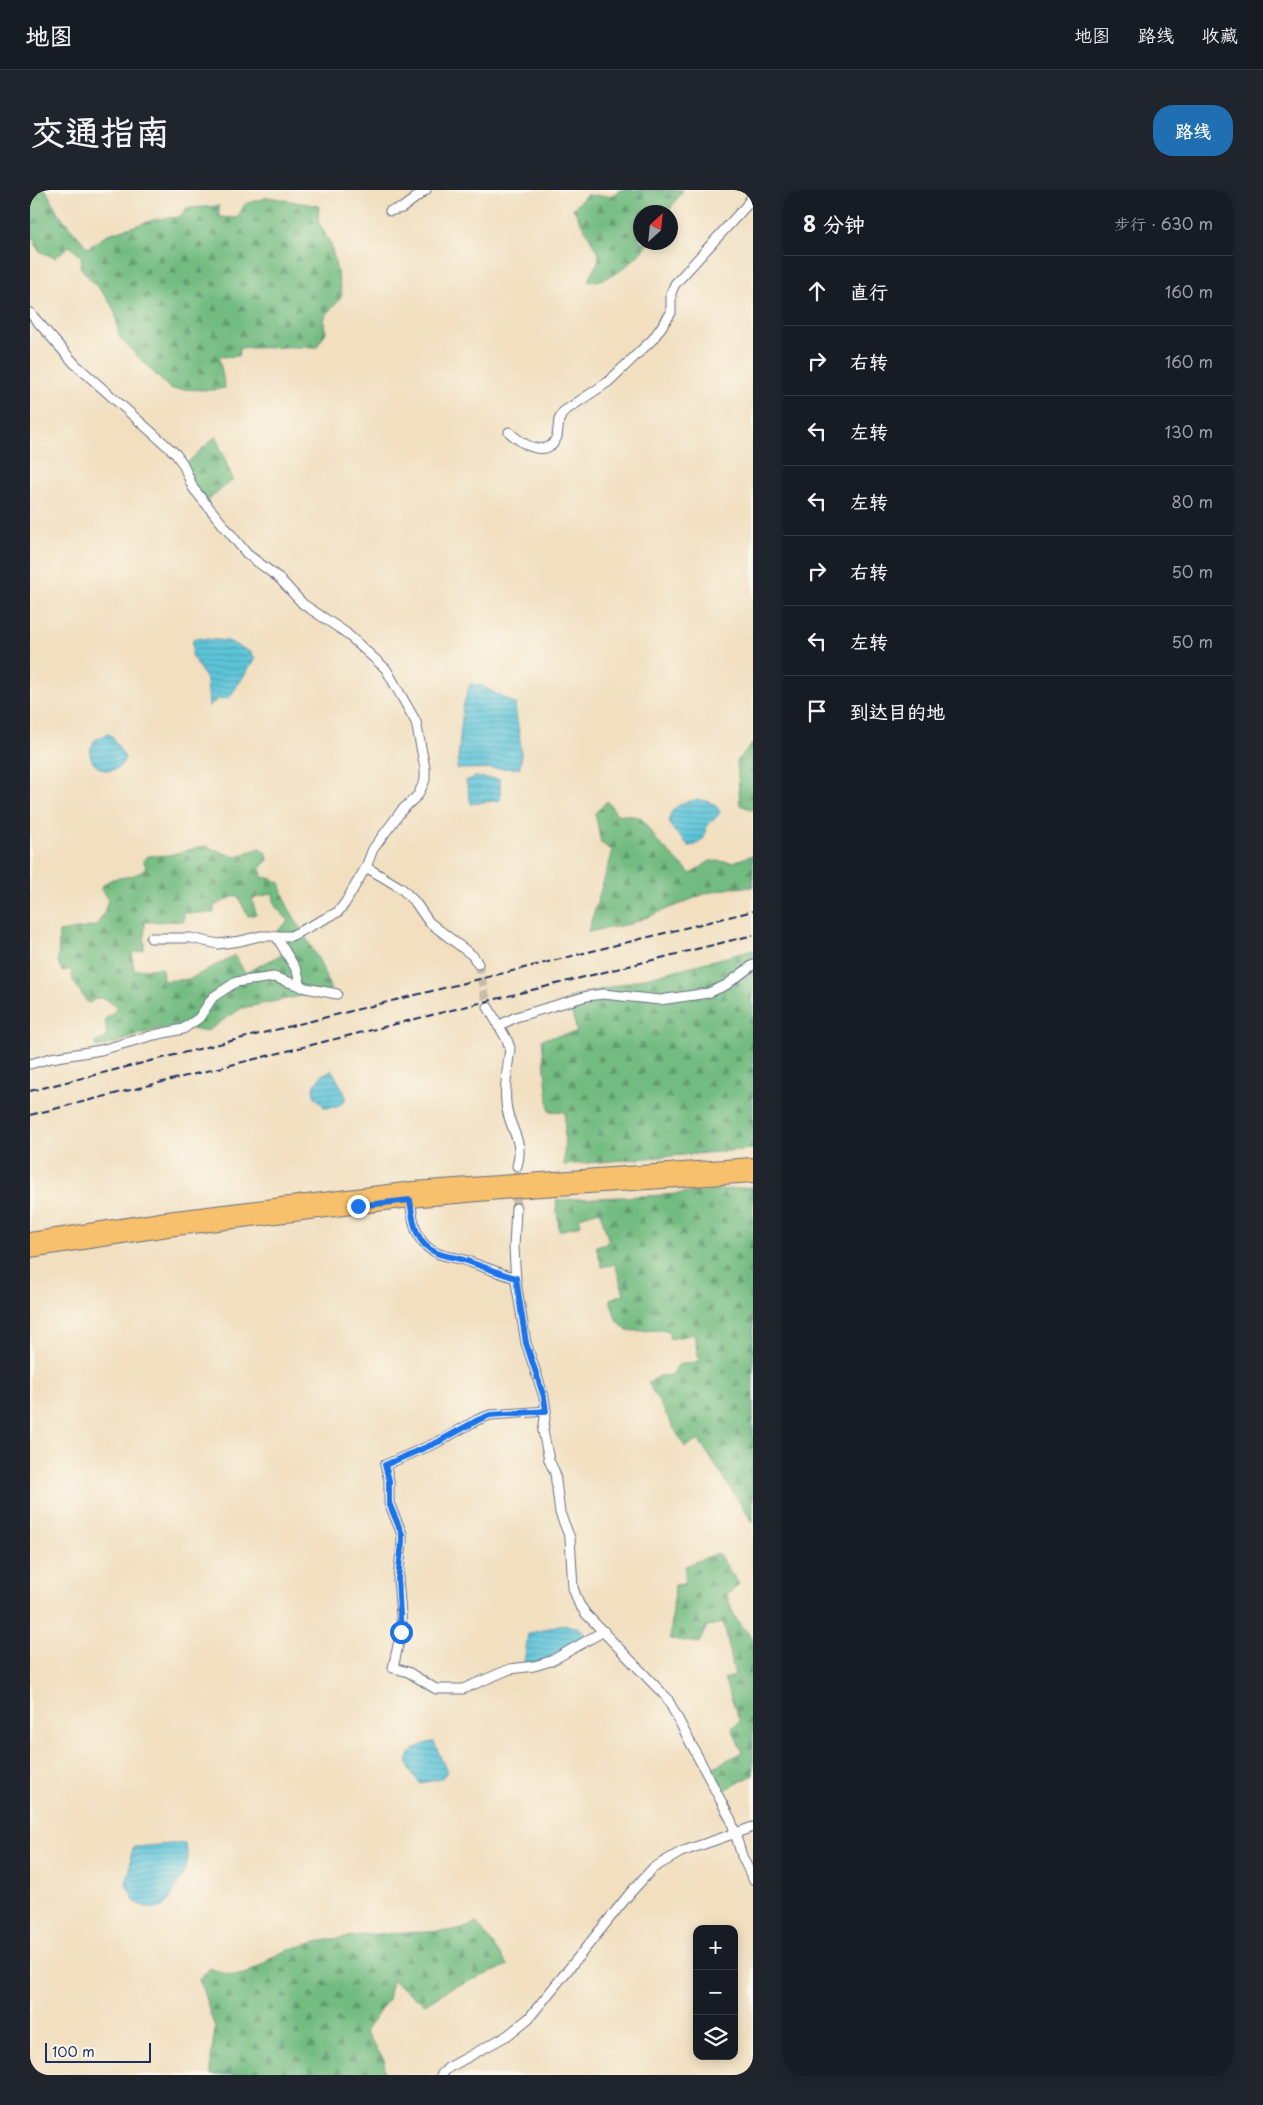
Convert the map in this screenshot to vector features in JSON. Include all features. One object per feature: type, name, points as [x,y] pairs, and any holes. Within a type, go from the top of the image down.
[{"type":"main road","points":[[30,1240],[167,1219],[413,1189],[753,1164]]},
{"type":"main road","points":[[30,1250],[168,1229],[410,1200],[512,1191],[753,1175]]},
{"type":"street","points":[[390,211],[402,208],[426,190]]},
{"type":"street","points":[[509,432],[519,442],[528,446],[544,448],[552,445],[557,437],[562,412],[608,382],[651,341],[671,313],[671,293],[675,284],[746,206],[753,194]]},
{"type":"street","points":[[30,313],[75,364],[175,453],[183,464],[193,488],[248,554],[279,578],[303,604],[345,632],[388,672],[416,722],[425,768],[425,780],[418,795],[402,810],[373,849],[366,867],[338,912],[291,936],[260,936],[240,942],[218,944],[191,938],[151,938]]},
{"type":"street","points":[[366,867],[402,888],[429,922],[473,956],[478,964]]},
{"type":"street","points":[[276,936],[297,972],[302,987]]},
{"type":"street","points":[[498,1026],[516,1017],[587,996],[603,994],[660,1000],[708,993],[726,985],[753,965]]},
{"type":"street","points":[[30,1064],[51,1058],[101,1050],[183,1029],[199,1018],[213,996],[236,982],[274,977],[302,987],[337,994]]},
{"type":"street","points":[[488,1007],[510,1048],[506,1102],[520,1144],[517,1166]]},
{"type":"street","points":[[410,1200],[416,1232],[432,1251],[465,1260],[492,1272],[516,1278]]},
{"type":"street","points":[[516,1208],[514,1248],[516,1278],[526,1343],[544,1397],[546,1411],[543,1431],[555,1474],[560,1513],[570,1538],[573,1588],[579,1604],[667,1698],[731,1820],[742,1856],[753,1879]]},
{"type":"street","points":[[546,1411],[484,1417],[438,1442],[385,1465],[389,1480],[389,1503],[402,1534],[398,1579],[402,1626],[393,1668],[412,1674],[436,1689],[463,1689],[510,1669],[551,1662],[604,1631]]},
{"type":"street","points":[[441,2075],[448,2068],[508,2035],[529,2018],[631,1892],[653,1868],[681,1852],[753,1827]]},
{"type":"green space","points":[[30,190],[46,190],[58,213],[88,248],[108,234],[157,219],[179,217],[187,208],[219,206],[219,217],[237,218],[245,204],[269,197],[319,206],[318,221],[331,245],[342,294],[337,303],[326,314],[324,325],[326,332],[317,347],[240,348],[238,356],[219,357],[225,388],[213,390],[170,389],[120,338],[114,311],[107,299],[80,266],[82,257],[69,246],[55,258],[39,251],[30,233]]},
{"type":"green space","points":[[621,190],[683,190],[673,205],[633,205],[633,250],[643,250],[615,274],[598,281],[589,282],[590,275],[598,262],[599,254],[573,208],[586,195],[610,196]]},
{"type":"green space","points":[[216,436],[233,480],[207,501],[191,481],[186,464]]},
{"type":"green space","points":[[753,743],[753,810],[740,805],[737,761]]},
{"type":"green space","points":[[607,801],[617,814],[640,817],[658,842],[691,874],[710,861],[733,862],[753,855],[753,887],[731,888],[707,893],[630,924],[588,932],[613,851],[601,843],[595,813]]},
{"type":"green space","points":[[205,846],[235,857],[260,848],[267,853],[268,860],[262,867],[262,877],[273,879],[280,883],[287,905],[320,962],[331,990],[242,1008],[207,1031],[183,1028],[160,1029],[96,1047],[95,1043],[107,1037],[105,1019],[117,1009],[111,1002],[102,998],[96,998],[90,1003],[87,1002],[73,981],[71,969],[62,972],[58,962],[59,932],[96,926],[104,913],[108,900],[100,888],[108,881],[139,873],[146,867],[143,860],[149,856],[169,855]],"holes":[[[273,893],[275,906],[289,921],[277,931],[288,951],[245,973],[235,955],[190,979],[163,981],[162,968],[134,970],[132,953],[144,950],[145,922],[184,921],[184,913],[214,913],[214,906],[237,895],[248,916],[256,914],[252,899]]]},
{"type":"green space","points":[[753,950],[753,1149],[564,1165],[565,1112],[549,1111],[542,1039],[577,1032],[568,998]]},
{"type":"green space","points":[[753,1187],[753,1523],[699,1440],[685,1447],[648,1383],[659,1376],[672,1375],[678,1365],[699,1361],[694,1334],[670,1339],[668,1330],[627,1331],[616,1319],[610,1299],[624,1294],[615,1264],[602,1267],[596,1246],[609,1242],[600,1211],[579,1217],[581,1225],[559,1231],[556,1200],[664,1195]]},
{"type":"green space","points":[[718,1553],[739,1584],[727,1596],[734,1616],[753,1639],[753,1775],[721,1792],[708,1770],[742,1752],[732,1728],[740,1722],[724,1679],[735,1676],[724,1623],[707,1626],[699,1643],[670,1639],[675,1585],[685,1584],[685,1566]]},
{"type":"green space","points":[[477,1923],[508,1966],[451,1988],[425,2004],[392,1980],[388,1999],[365,2032],[384,2059],[385,2075],[211,2075],[215,2028],[199,1979],[210,1968],[226,1974],[245,1974],[283,1952],[303,1945],[364,1935],[447,1931],[462,1929]]},
{"type":"water","points":[[193,639],[228,641],[250,652],[255,659],[229,698],[218,699],[209,706],[207,680],[192,656]]},
{"type":"water","points":[[470,684],[480,685],[515,704],[521,747],[521,763],[519,768],[457,769],[463,707]]},
{"type":"water","points":[[107,734],[111,735],[125,758],[114,769],[107,770],[94,764],[91,757],[91,749],[95,740]]},
{"type":"water","points":[[475,777],[500,779],[500,800],[471,804],[466,781]]},
{"type":"water","points":[[696,800],[711,802],[720,813],[707,826],[704,838],[696,845],[689,846],[674,830],[670,824],[670,818],[677,806]]},
{"type":"water","points":[[332,1070],[346,1099],[337,1107],[325,1108],[314,1095],[313,1087],[322,1075]]},
{"type":"water","points":[[559,1625],[578,1627],[588,1636],[538,1664],[524,1663],[528,1634]]},
{"type":"water","points":[[434,1742],[447,1772],[441,1779],[420,1783],[411,1772],[408,1759],[410,1754],[418,1747]]},
{"type":"water","points":[[184,1843],[188,1854],[187,1863],[182,1878],[169,1900],[157,1909],[135,1902],[126,1884],[134,1847]]},
{"type":"tunnel","points":[[478,964],[488,1007]]},
{"type":"tunnel","points":[[516,1208],[517,1166]]},
{"type":"railway","points":[[30,1091],[753,911]]},
{"type":"railway","points":[[30,1115],[753,935]]},
{"type":"route","points":[[358,1206],[410,1200],[416,1232],[432,1251],[465,1260],[492,1272],[516,1278],[526,1343],[544,1397],[546,1411],[490,1415],[438,1442],[385,1465],[389,1480],[389,1503],[402,1534],[398,1579],[402,1619],[401,1632]]}]
